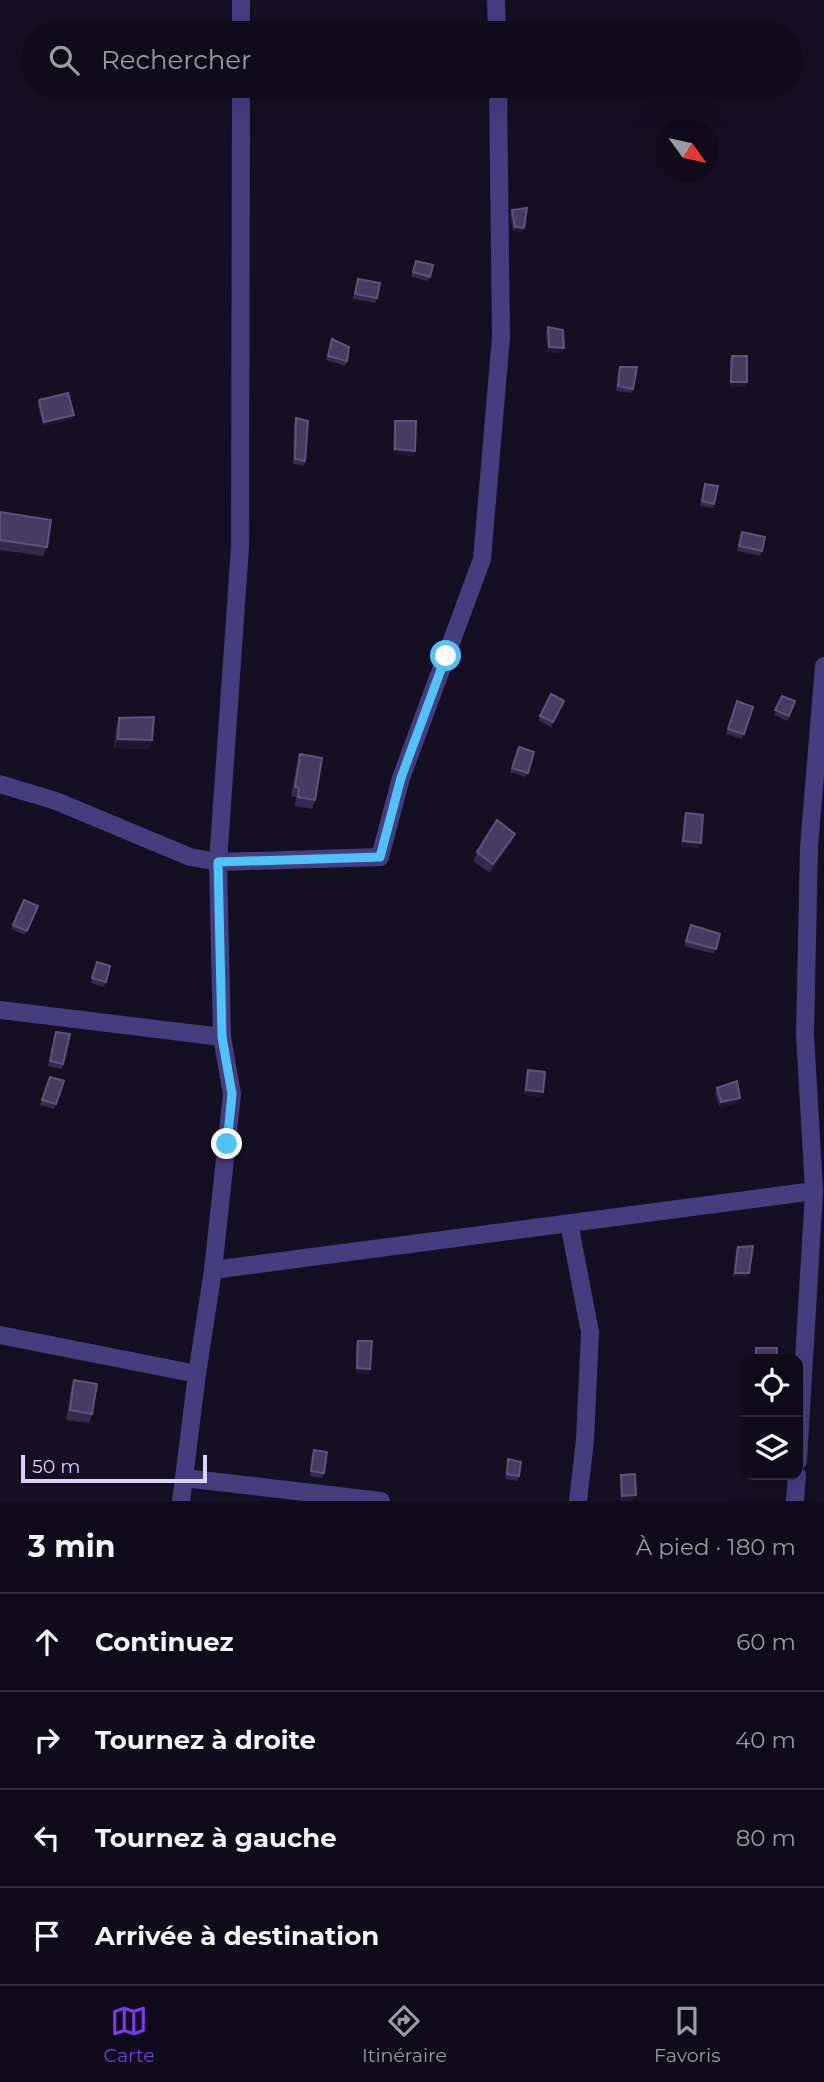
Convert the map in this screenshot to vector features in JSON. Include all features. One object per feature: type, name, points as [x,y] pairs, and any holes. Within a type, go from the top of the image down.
[{"type":"street","points":[[241,0],[241,21]]},
{"type":"street","points":[[496,0],[497,21]]},
{"type":"street","points":[[181,1501],[213,1270],[232,1094],[222,1037],[218,862],[240,547],[241,98]]},
{"type":"street","points":[[0,784],[56,801],[190,857],[218,862],[380,857],[401,778],[482,559],[501,338],[498,98]]},
{"type":"street","points":[[802,1417],[818,1229],[806,1021],[809,847],[824,666]]},
{"type":"street","points":[[0,1010],[222,1037]]},
{"type":"street","points":[[213,1270],[814,1191]]},
{"type":"street","points":[[569,1223],[590,1332],[585,1440],[578,1501]]},
{"type":"street","points":[[0,1335],[197,1374]]},
{"type":"street","points":[[184,1478],[381,1501]]},
{"type":"street","points":[[795,1501],[797,1480]]},
{"type":"building","points":[[527,208],[524,228],[515,227],[512,210]]},
{"type":"building","points":[[416,261],[433,265],[430,277],[413,272]]},
{"type":"building","points":[[358,279],[380,283],[377,298],[355,294]]},
{"type":"building","points":[[548,327],[563,330],[564,348],[549,347]]},
{"type":"building","points":[[332,339],[349,347],[347,361],[328,356]]},
{"type":"building","points":[[732,356],[747,356],[747,382],[731,382]]},
{"type":"building","points":[[620,367],[637,367],[633,389],[618,386]]},
{"type":"building","points":[[68,393],[74,415],[44,422],[39,400]]},
{"type":"building","points":[[296,418],[308,421],[305,461],[295,459]]},
{"type":"building","points":[[395,421],[416,421],[415,451],[395,449]]},
{"type":"building","points":[[705,484],[718,486],[714,504],[702,501]]},
{"type":"building","points":[[0,512],[51,520],[47,547],[0,540]]},
{"type":"building","points":[[742,532],[765,537],[762,551],[739,546]]},
{"type":"building","points":[[551,694],[564,701],[553,722],[540,716]]},
{"type":"building","points":[[782,696],[795,701],[789,716],[775,710]]},
{"type":"building","points":[[737,701],[753,707],[744,734],[728,729]]},
{"type":"building","points":[[154,717],[152,740],[118,739],[119,718]]},
{"type":"building","points":[[519,747],[534,752],[528,773],[512,768]]},
{"type":"building","points":[[300,754],[322,758],[315,800],[298,797],[299,788],[295,787]]},
{"type":"building","points":[[686,813],[703,815],[701,843],[683,841]]},
{"type":"building","points":[[497,820],[515,834],[493,864],[477,852]]},
{"type":"building","points":[[24,900],[38,906],[27,931],[13,925]]},
{"type":"building","points":[[691,925],[720,934],[716,949],[686,941]]},
{"type":"building","points":[[97,962],[110,966],[106,982],[92,978]]},
{"type":"building","points":[[56,1032],[70,1034],[63,1064],[50,1061]]},
{"type":"building","points":[[528,1070],[545,1072],[543,1092],[526,1090]]},
{"type":"building","points":[[50,1077],[64,1081],[56,1104],[42,1100]]},
{"type":"building","points":[[737,1081],[740,1098],[721,1102],[717,1088]]},
{"type":"building","points":[[753,1246],[749,1273],[735,1273],[738,1247]]},
{"type":"building","points":[[358,1341],[372,1341],[370,1369],[357,1368]]},
{"type":"building","points":[[756,1348],[777,1348],[777,1354],[756,1354]]},
{"type":"building","points":[[74,1380],[97,1384],[92,1414],[70,1410]]},
{"type":"building","points":[[314,1450],[327,1452],[324,1473],[311,1471]]},
{"type":"building","points":[[508,1459],[521,1462],[519,1476],[507,1474]]},
{"type":"building","points":[[635,1474],[636,1495],[622,1496],[621,1475]]},
{"type":"route","points":[[227,1144],[232,1094],[222,1037],[218,862],[380,857],[401,778],[446,656]]}]
